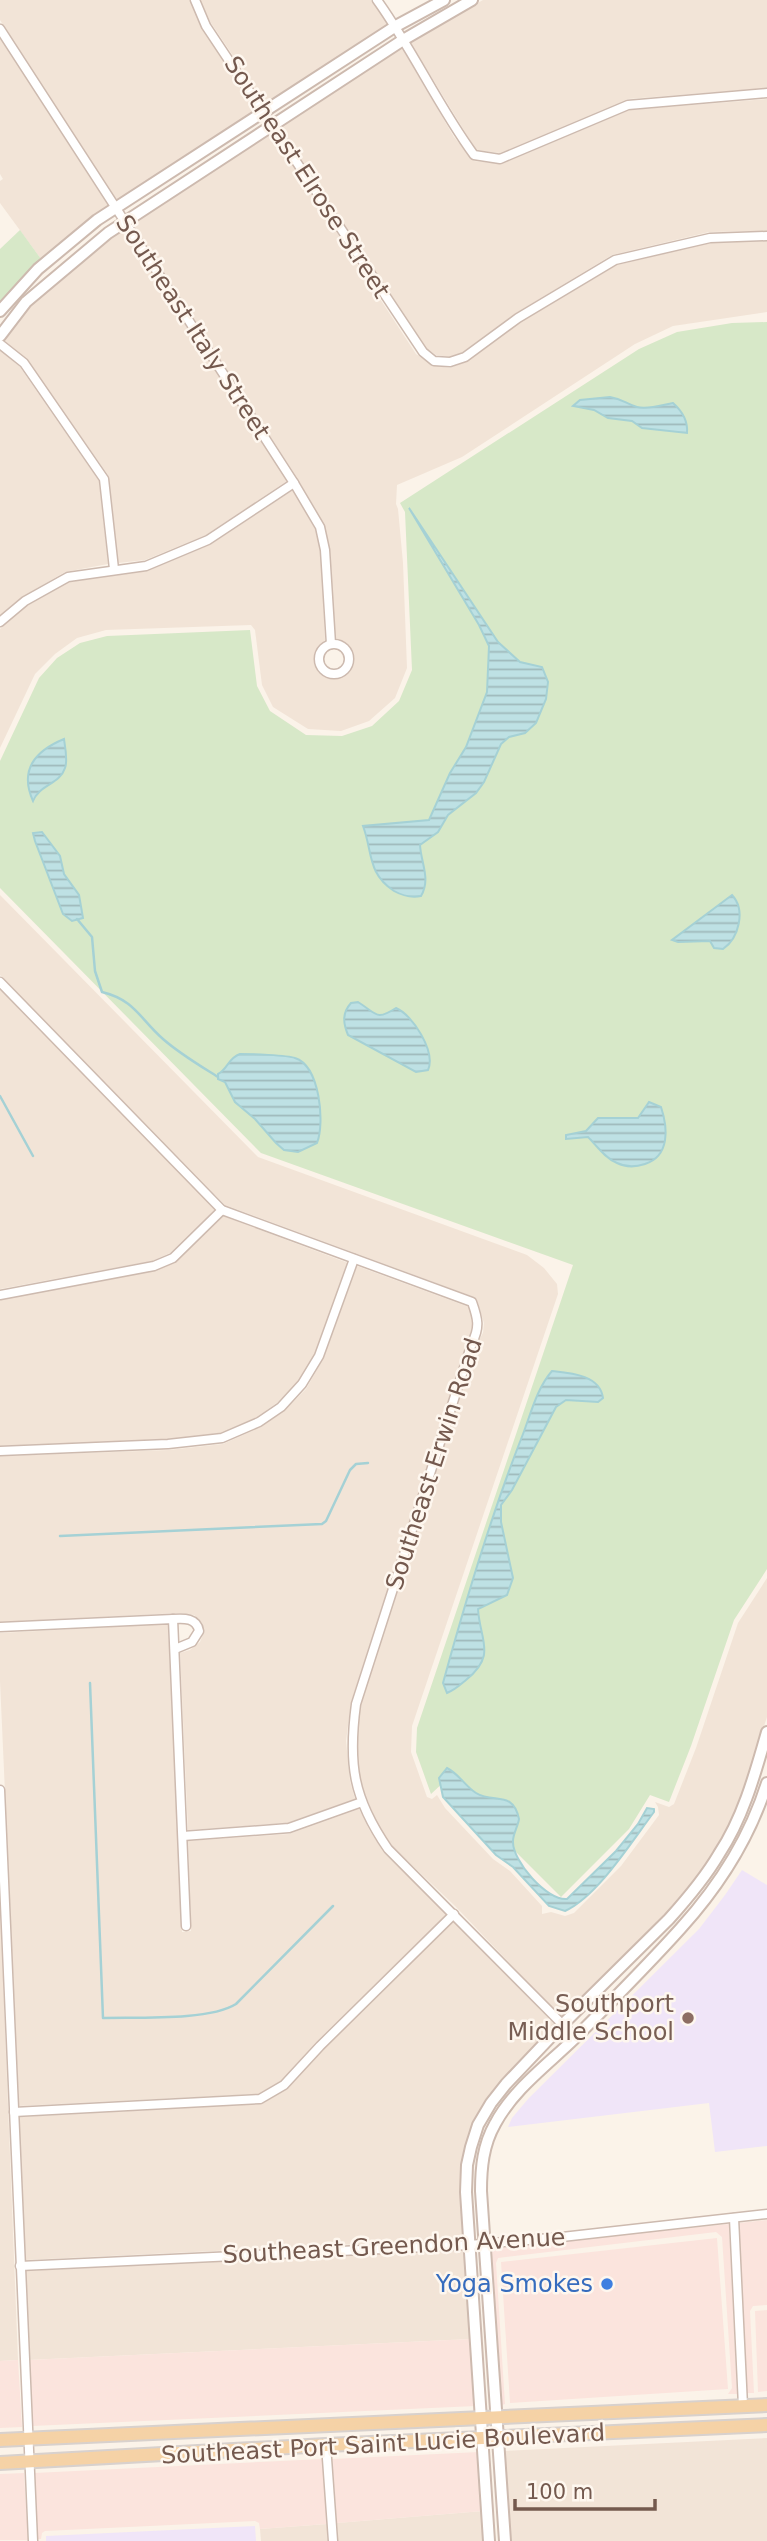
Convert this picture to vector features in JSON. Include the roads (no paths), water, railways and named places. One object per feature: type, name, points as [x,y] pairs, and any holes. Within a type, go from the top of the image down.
[{"type":"main road","name":"Southeast Port Saint Lucie Boulevard","points":[[0,2440],[767,2405]]},
{"type":"main road","name":"Southeast Port Saint Lucie Boulevard","points":[[0,2463],[767,2425]]},
{"type":"street","name":"Southeast Elrose Street","points":[[195,0],[206,26],[423,352],[435,360],[450,362],[465,357],[501,329],[615,260],[709,238],[767,236]]},
{"type":"street","points":[[377,0],[396,26],[458,134],[474,155],[500,159],[628,105],[767,93]]},
{"type":"street","points":[[0,312],[22,285],[97,220],[396,26],[444,0]]},
{"type":"street","points":[[0,336],[26,302],[124,221],[403,40],[472,0]]},
{"type":"street","name":"Southeast Italy Street","points":[[0,29],[320,527],[325,550],[331,644]]},
{"type":"street","points":[[0,344],[24,363],[104,479],[114,569]]},
{"type":"street","points":[[0,622],[25,601],[68,577],[146,566],[208,540],[294,483]]},
{"type":"street","name":"Southeast Erwin Road","points":[[0,982],[222,1209],[472,1302],[479,1324],[356,1704],[351,1741],[355,1781],[373,1828],[388,1849],[575,2038]]},
{"type":"street","points":[[0,1295],[153,1266],[173,1258],[222,1209]]},
{"type":"street","points":[[0,1451],[169,1444],[222,1438],[259,1422],[281,1407],[302,1384],[319,1356],[354,1259]]},
{"type":"street","points":[[173,1619],[186,1926]]},
{"type":"street","points":[[0,1627],[192,1620],[199,1631],[192,1642],[175,1649]]},
{"type":"street","points":[[489,2541],[469,2245],[467,2165],[478,2125],[506,2084],[669,1919],[720,1854],[739,1817],[767,1732]]},
{"type":"street","points":[[505,2541],[484,2243],[481,2169],[484,2150],[493,2127],[510,2100],[575,2038],[702,1903],[735,1855],[767,1783]]},
{"type":"street","points":[[0,1790],[33,2541]]},
{"type":"street","points":[[748,1791],[763,1795]]},
{"type":"street","points":[[183,1836],[289,1828],[362,1802]]},
{"type":"street","points":[[14,2112],[260,2099],[284,2085],[454,1914]]},
{"type":"street","points":[[669,1919],[681,1928]]},
{"type":"street","name":"Southeast Greendon Avenue","points":[[20,2266],[469,2245],[767,2214]]},
{"type":"street","points":[[734,2218],[743,2406]]},
{"type":"street","points":[[326,2445],[333,2541]]},
{"type":"water","points":[[610,397],[641,408],[673,403],[684,417],[687,433],[642,428],[632,421],[608,418],[594,410],[573,406],[580,400]]},
{"type":"water","points":[[409,508],[498,642],[520,662],[542,667],[548,682],[546,699],[536,723],[525,733],[509,737],[501,744],[484,782],[476,793],[448,815],[438,832],[420,845],[425,883],[421,896],[414,897],[394,891],[379,877],[372,862],[363,826],[429,820],[450,773],[466,747],[487,692],[489,646]]},
{"type":"water","points":[[64,739],[65,768],[33,801],[28,780],[32,763],[45,749]]},
{"type":"water","points":[[42,832],[60,856],[64,874],[79,895],[83,918],[72,921],[63,914],[33,833]]},
{"type":"water","points":[[732,895],[739,908],[739,924],[733,938],[723,949],[714,948],[710,941],[672,940]]},
{"type":"water","points":[[358,1002],[380,1015],[396,1008],[403,1012],[416,1026],[426,1044],[430,1062],[428,1070],[416,1072],[348,1035],[344,1022],[345,1014],[351,1003]]},
{"type":"water","points":[[240,1054],[291,1057],[303,1063],[315,1083],[318,1096],[320,1122],[317,1143],[298,1152],[284,1150],[235,1102],[225,1082],[218,1079],[218,1074]]},
{"type":"water","points":[[649,1102],[661,1107],[666,1132],[659,1155],[645,1164],[631,1166],[617,1163],[588,1137],[566,1139],[566,1135],[586,1131],[598,1118],[638,1118]]},
{"type":"water","points":[[552,1371],[576,1374],[591,1380],[601,1390],[603,1398],[598,1402],[566,1400],[556,1407],[512,1490],[501,1505],[501,1522],[513,1578],[507,1595],[478,1609],[484,1655],[475,1671],[447,1693],[443,1683],[490,1526],[535,1401]]},
{"type":"water","points":[[447,1768],[476,1793],[512,1804],[519,1819],[513,1841],[518,1859],[541,1887],[559,1898],[567,1899],[616,1851],[647,1808],[654,1809],[654,1812],[602,1881],[577,1904],[565,1911],[549,1906],[513,1867],[496,1855],[443,1797],[439,1778]]},
{"type":"waterway","points":[[77,919],[92,937],[95,971],[102,992],[130,1005],[169,1044],[218,1077]]},
{"type":"waterway","points":[[0,1096],[33,1156]]},
{"type":"waterway","points":[[60,1536],[322,1524],[326,1521],[350,1470],[356,1464],[368,1463]]},
{"type":"waterway","points":[[90,1683],[103,2018],[191,2016],[236,2004],[333,1906]]},
{"type":"place","name":"Southport Middle School","points":[[688,2018]]},
{"type":"place","name":"Yoga Smokes","points":[[607,2284]]}]
